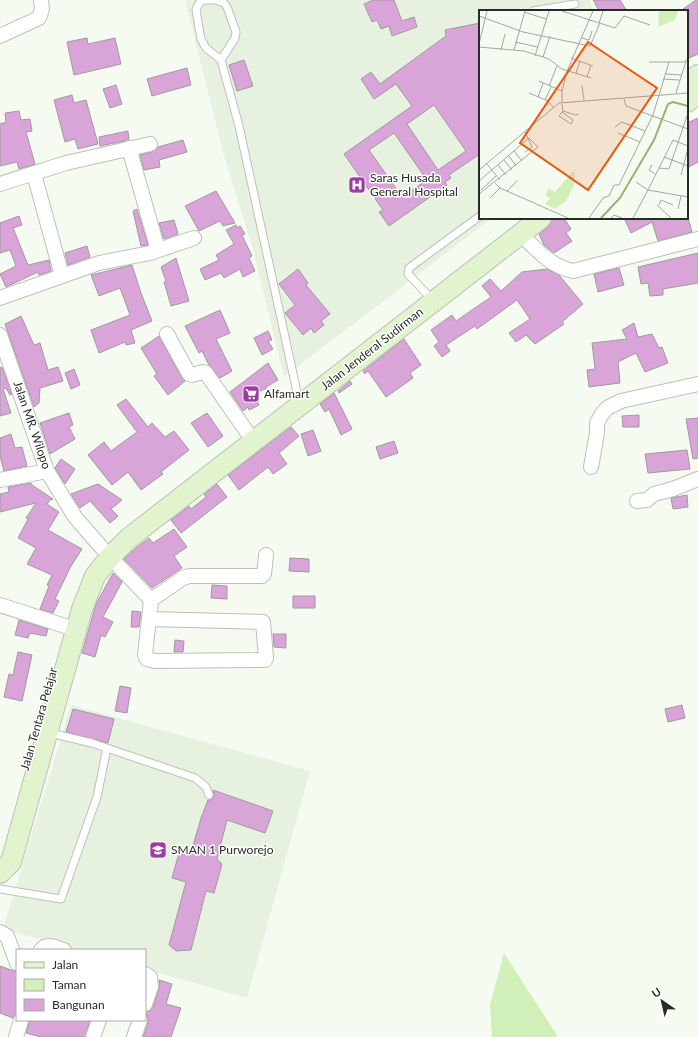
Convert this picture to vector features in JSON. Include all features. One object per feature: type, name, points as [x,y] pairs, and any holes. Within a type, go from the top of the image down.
[{"type":"main road","points":[[688,83],[698,75]]},
{"type":"main road","points":[[688,101],[698,93]]},
{"type":"main road","name":"Jalan Jenderal Sudirman","points":[[106,553],[129,538],[300,397],[429,296],[520,226],[538,219]]},
{"type":"main road","name":"Jalan Jenderal Sudirman","points":[[91,572],[121,530],[247,432],[300,397]]},
{"type":"main road","name":"Jalan Tentara Pelajar","points":[[0,874],[0,859],[65,626],[81,580],[91,572]]},
{"type":"main road","name":"Jalan Tentara Pelajar","points":[[0,874],[11,862],[91,572]]},
{"type":"street","points":[[0,36],[39,18],[42,9],[41,0]]},
{"type":"street","points":[[0,184],[66,163],[150,144]]},
{"type":"street","points":[[129,148],[158,250]]},
{"type":"street","points":[[34,174],[62,276]]},
{"type":"street","points":[[520,226],[547,260],[564,269],[573,271],[698,239]]},
{"type":"street","points":[[0,298],[98,263],[158,250],[194,238]]},
{"type":"street","points":[[167,334],[189,374],[206,373],[247,432]]},
{"type":"street","name":"Jalan MR. Wilopo","points":[[0,335],[47,471],[75,517],[106,553],[151,600]]},
{"type":"street","points":[[591,467],[597,434],[597,424],[607,408],[620,401],[698,384]]},
{"type":"street","points":[[0,480],[47,471]]},
{"type":"street","points":[[637,501],[647,500],[654,494],[673,489],[698,479]]},
{"type":"street","points":[[149,619],[263,622],[265,660],[149,660],[145,655],[151,600],[182,578],[189,576],[262,576],[264,574],[266,555]]},
{"type":"street","points":[[0,605],[65,626]]},
{"type":"street","points":[[0,932],[7,936],[16,960]]},
{"type":"street","points":[[42,949],[49,945],[61,949]]},
{"type":"street","points":[[146,975],[150,977],[152,981],[146,1001]]},
{"type":"street","points":[[16,1037],[21,1021]]},
{"type":"street","points":[[94,1037],[100,1021]]},
{"type":"street","points":[[134,1037],[140,1021]]},
{"type":"lane","points":[[221,60],[236,35],[227,6],[216,0],[204,0],[198,2],[196,14],[201,39],[206,48],[221,60],[239,126],[300,397]]},
{"type":"lane","points":[[538,10],[574,2]]},
{"type":"lane","points":[[429,296],[408,274],[408,270],[479,217]]},
{"type":"lane","points":[[47,732],[107,748],[195,778],[206,787],[209,795]]},
{"type":"lane","points":[[0,889],[61,899],[97,797],[107,748]]},
{"type":"shaded area","name":"Saras Husada General Hospital","points":[[185,0],[590,0],[593,10],[479,10],[479,219],[491,219],[284,377],[253,250],[223,152]]},
{"type":"shaded area","name":"SMAN 1 Purworejo","points":[[71,705],[310,771],[247,998],[146,969],[146,949],[73,949],[3,929]]},
{"type":"green space","points":[[504,953],[558,1037],[492,1037],[490,1005]]},
{"type":"building","points":[[373,0],[394,0],[402,21],[414,17],[417,27],[392,36],[389,26],[381,29],[377,20],[372,22],[364,4]]},
{"type":"building","points":[[593,0],[620,0],[626,10],[598,10]]},
{"type":"building","points":[[698,0],[698,54],[688,59],[688,10],[683,9]]},
{"type":"building","points":[[479,23],[479,155],[449,175],[451,178],[445,182],[447,185],[389,226],[379,212],[383,210],[344,154],[412,106],[396,84],[374,99],[361,79],[371,72],[380,84],[446,36],[445,30]],"holes":[[[434,105],[466,151],[438,170],[407,124]],[[394,133],[427,180],[402,197],[369,150]]]},
{"type":"building","points":[[87,38],[88,44],[115,38],[121,64],[74,75],[67,42]]},
{"type":"building","points":[[244,60],[253,86],[237,91],[229,65]]},
{"type":"building","points":[[187,68],[191,85],[152,96],[147,79]]},
{"type":"building","points":[[116,85],[122,104],[110,108],[103,89]]},
{"type":"building","points":[[72,95],[74,103],[86,100],[98,144],[78,149],[75,139],[65,142],[54,100]]},
{"type":"building","points":[[19,111],[21,120],[30,119],[32,131],[26,132],[35,164],[19,169],[17,162],[0,166],[0,124],[6,122],[5,113]]},
{"type":"building","points":[[698,118],[698,162],[688,167],[688,123]]},
{"type":"building","points":[[128,131],[129,140],[100,146],[99,137]]},
{"type":"building","points":[[183,140],[187,152],[159,160],[160,167],[144,170],[140,155],[152,152],[158,147]]},
{"type":"building","points":[[216,191],[235,223],[223,226],[220,221],[199,231],[185,206]]},
{"type":"building","points":[[137,209],[148,245],[141,246],[133,211]]},
{"type":"building","points":[[19,216],[22,225],[13,228],[28,265],[49,260],[51,271],[39,275],[38,272],[6,287],[0,274],[16,266],[10,250],[0,253],[0,223]]},
{"type":"building","points":[[688,218],[692,232],[658,241],[652,222],[631,233],[624,219]]},
{"type":"building","points":[[552,219],[565,219],[571,229],[566,233],[572,241],[554,253],[544,245],[539,234],[548,227]]},
{"type":"building","points":[[174,220],[178,234],[164,239],[159,223]]},
{"type":"building","points":[[236,225],[237,228],[240,226],[245,234],[242,235],[252,256],[249,258],[255,271],[243,277],[240,269],[224,278],[221,273],[205,280],[200,269],[219,260],[216,255],[234,244],[226,230]]},
{"type":"building","points":[[87,246],[90,257],[68,265],[65,253]]},
{"type":"building","points":[[698,253],[698,283],[663,289],[663,295],[650,296],[648,283],[641,284],[638,267]]},
{"type":"building","points":[[176,258],[189,301],[171,306],[164,282],[166,281],[161,267]]},
{"type":"building","points":[[132,265],[152,321],[131,330],[135,343],[126,345],[125,342],[99,353],[91,330],[130,315],[120,288],[99,296],[91,275]]},
{"type":"building","points":[[619,268],[624,285],[598,292],[594,274]]},
{"type":"building","points":[[298,269],[308,283],[306,285],[330,314],[321,321],[324,325],[314,333],[311,328],[303,335],[285,313],[295,305],[279,284]]},
{"type":"building","points":[[547,269],[559,275],[583,304],[562,322],[564,324],[535,344],[526,335],[516,342],[509,333],[530,319],[517,300],[477,329],[475,326],[446,345],[450,351],[442,357],[434,346],[439,342],[431,330],[452,315],[456,321],[491,297],[482,286],[490,279],[501,291],[522,272]]},
{"type":"building","points":[[220,310],[230,333],[216,339],[232,371],[220,378],[209,365],[202,351],[199,353],[185,326]]},
{"type":"building","points":[[21,316],[34,345],[40,343],[48,370],[58,367],[63,381],[40,388],[39,403],[34,407],[5,324]]},
{"type":"building","points":[[634,323],[638,337],[652,334],[659,348],[662,347],[668,363],[645,372],[636,353],[618,362],[620,383],[589,387],[587,370],[595,369],[592,343],[627,339],[622,330]]},
{"type":"building","points":[[268,331],[272,340],[268,341],[273,349],[262,355],[254,338]]},
{"type":"building","points":[[159,336],[185,381],[168,395],[154,376],[157,374],[141,348]]},
{"type":"building","points":[[404,339],[421,365],[410,373],[413,378],[386,397],[368,371],[365,374],[363,371]]},
{"type":"building","points":[[268,363],[278,380],[266,387],[267,388],[254,394],[259,405],[249,410],[248,407],[243,411],[230,392]]},
{"type":"building","points":[[2,367],[12,394],[10,395],[6,388],[3,389],[11,413],[0,416],[0,368]]},
{"type":"building","points":[[74,369],[80,385],[71,389],[65,373]]},
{"type":"building","points":[[350,381],[352,384],[339,393],[338,391]]},
{"type":"building","points":[[334,393],[352,429],[341,435],[329,409],[325,412],[320,404]]},
{"type":"building","points":[[126,399],[148,427],[152,423],[165,437],[174,431],[189,450],[161,472],[163,474],[141,490],[128,472],[112,485],[88,455],[104,442],[111,451],[137,432],[117,405]]},
{"type":"building","points":[[69,413],[73,425],[69,427],[75,439],[50,454],[40,423]]},
{"type":"building","points":[[207,413],[223,436],[208,447],[191,423]]},
{"type":"building","points":[[639,415],[639,427],[623,427],[622,416]]},
{"type":"building","points":[[698,418],[698,458],[693,459],[686,419]]},
{"type":"building","points":[[291,427],[299,436],[279,453],[287,464],[273,474],[268,467],[239,490],[228,475]]},
{"type":"building","points":[[313,430],[321,451],[308,456],[301,434]]},
{"type":"building","points":[[11,434],[15,448],[22,447],[27,466],[4,471],[0,456],[0,438]]},
{"type":"building","points":[[394,441],[398,453],[380,459],[376,447]]},
{"type":"building","points":[[687,450],[690,469],[648,473],[645,454]]},
{"type":"building","points":[[61,459],[75,469],[65,484],[55,468]]},
{"type":"building","points":[[31,483],[53,499],[47,504],[59,512],[48,530],[82,549],[71,566],[55,599],[59,601],[53,613],[40,609],[49,586],[47,585],[52,575],[27,564],[36,548],[18,538],[28,519],[26,518],[36,503],[0,512],[0,494],[9,492],[8,487]]},
{"type":"building","points":[[98,484],[122,500],[111,509],[118,516],[110,523],[90,501],[80,508],[71,494]]},
{"type":"building","points":[[217,484],[227,497],[181,533],[171,520],[189,506],[191,509],[206,497],[204,494]]},
{"type":"building","points":[[687,495],[688,507],[673,509],[671,498]]},
{"type":"building","points":[[174,529],[187,547],[174,556],[182,568],[152,588],[124,559],[149,538],[153,543]]},
{"type":"building","points":[[290,558],[309,559],[309,572],[289,571]]},
{"type":"building","points":[[113,573],[122,582],[103,617],[113,622],[105,637],[101,635],[95,657],[82,653],[96,604]]},
{"type":"building","points":[[212,585],[227,586],[227,599],[211,598]]},
{"type":"building","points":[[293,596],[315,596],[315,608],[293,608]]},
{"type":"building","points":[[132,611],[141,612],[139,627],[131,627]]},
{"type":"building","points":[[19,620],[48,629],[46,636],[30,633],[28,638],[15,635]]},
{"type":"building","points":[[273,634],[286,634],[286,648],[274,647]]},
{"type":"building","points":[[175,640],[184,641],[183,652],[174,652]]},
{"type":"building","points":[[18,652],[32,655],[22,701],[4,697],[9,674],[13,675]]},
{"type":"building","points":[[120,686],[131,688],[127,713],[115,711]]},
{"type":"building","points":[[682,705],[685,718],[668,722],[665,709]]},
{"type":"building","points":[[73,709],[114,719],[108,743],[66,732]]},
{"type":"building","points":[[213,790],[273,811],[265,833],[227,820],[217,859],[222,864],[214,893],[206,891],[191,950],[176,951],[169,945],[186,882],[172,878],[179,853],[190,856],[208,800],[211,800],[214,796]]},
{"type":"building","points":[[0,966],[16,972],[16,1014],[13,1018],[0,1013]]},
{"type":"building","points":[[159,980],[172,984],[166,1004],[181,1008],[171,1037],[143,1037],[148,1022],[146,1012],[150,1011],[153,1007],[159,989]]},
{"type":"building","points":[[30,1021],[90,1021],[85,1037],[41,1037],[26,1033]]},
{"type":"place","name":"Saras Husada General Hospital","points":[[357,185]]},
{"type":"place","name":"Alfamart","points":[[251,394]]},
{"type":"place","name":"SMAN 1 Purworejo","points":[[158,850]]}]
